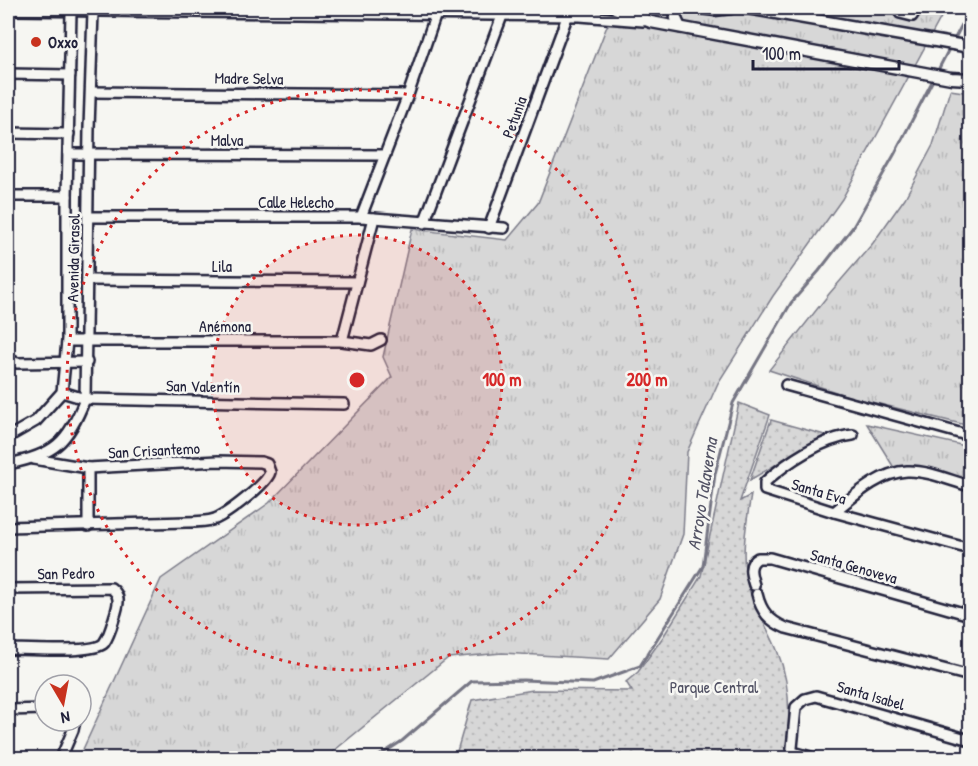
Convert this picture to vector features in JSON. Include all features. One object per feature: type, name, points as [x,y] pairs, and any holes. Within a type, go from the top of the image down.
[{"type":"street","points":[[615,8],[651,22]]},
{"type":"street","points":[[679,8],[675,12],[675,17],[680,27]]},
{"type":"street","points":[[700,8],[715,10],[730,8]]},
{"type":"street","points":[[747,8],[970,47]]},
{"type":"street","points":[[904,8],[900,13],[912,16],[917,8]]},
{"type":"street","name":"Avenida Girasol","points":[[62,393],[67,362],[67,196],[71,9]]},
{"type":"street","points":[[8,10],[437,11],[502,16],[580,16],[651,22],[951,78],[970,79]]},
{"type":"street","name":"Avenida Girasol","points":[[8,464],[34,459],[50,452],[74,424],[86,399],[93,10]]},
{"type":"street","points":[[361,217],[408,95],[437,11]]},
{"type":"street","points":[[424,222],[502,16]]},
{"type":"street","name":"Petunia","points":[[489,228],[567,17]]},
{"type":"street","points":[[8,74],[70,75]]},
{"type":"street","name":"Madre Selva","points":[[91,92],[408,95]]},
{"type":"street","points":[[8,134],[69,134]]},
{"type":"street","name":"Malva","points":[[68,154],[385,155]]},
{"type":"street","points":[[8,196],[67,196]]},
{"type":"street","name":"Calle Helecho","points":[[89,217],[361,217],[504,228]]},
{"type":"street","points":[[342,341],[374,218]]},
{"type":"street","name":"Lila","points":[[88,280],[357,282]]},
{"type":"street","name":"Anémona","points":[[67,341],[342,341],[371,345],[381,340]]},
{"type":"street","points":[[8,359],[17,363],[87,362]]},
{"type":"street","points":[[786,385],[970,436]]},
{"type":"street","points":[[8,437],[36,421],[62,393]]},
{"type":"street","name":"San Valentín","points":[[62,393],[86,399],[344,404]]},
{"type":"street","name":"Santa Eva","points":[[853,435],[828,441],[777,472],[764,484],[767,491],[970,549]]},
{"type":"street","name":"San Crisantemo","points":[[34,459],[88,468],[239,462],[267,464],[270,472],[266,481],[214,519],[194,522],[88,526]]},
{"type":"street","points":[[8,526],[88,526],[88,468]]},
{"type":"street","points":[[834,512],[874,483],[897,472],[914,471],[970,486]]},
{"type":"street","name":"Santa Genoveva","points":[[970,615],[770,558],[758,558],[750,567],[760,608],[774,623],[970,676]]},
{"type":"street","name":"San Pedro","points":[[8,589],[111,588],[119,600],[105,642],[99,647],[75,650],[8,649]]},
{"type":"street","name":"Santa Isabel","points":[[814,759],[792,755],[796,707],[805,699],[816,696],[970,740]]},
{"type":"street","points":[[8,710],[33,709]]},
{"type":"street","points":[[61,759],[72,733]]},
{"type":"green space","points":[[614,8],[946,8],[842,199],[773,296],[718,383],[687,452],[683,534],[660,599],[609,659],[502,653],[448,658],[325,758],[79,758],[90,733],[93,733],[93,727],[161,579],[269,503],[392,377],[383,357],[412,229],[507,240],[538,203]]},
{"type":"green space","points":[[950,90],[970,93],[970,426],[851,397],[769,370],[873,243],[905,198],[933,145]]},
{"type":"green space","name":"Parque Central","points":[[739,403],[770,415],[740,501],[751,495],[744,552],[748,586],[777,650],[785,676],[789,717],[785,758],[455,758],[472,700],[533,690],[632,691],[626,682],[638,672],[663,637],[701,576]]},
{"type":"green space","points":[[771,420],[825,435],[750,480]]},
{"type":"green space","points":[[867,424],[970,447],[970,485],[908,466],[896,471]]},
{"type":"waterway","name":"Arroyo Talaverna","points":[[953,42],[970,9]]},
{"type":"waterway","name":"Arroyo Talaverna","points":[[376,758],[402,741],[472,681],[523,680],[593,683],[640,666],[703,566],[715,474],[733,403],[791,303],[853,227],[894,155],[950,47]]},
{"type":"place","name":"Oxxo","points":[[36,42]]}]
